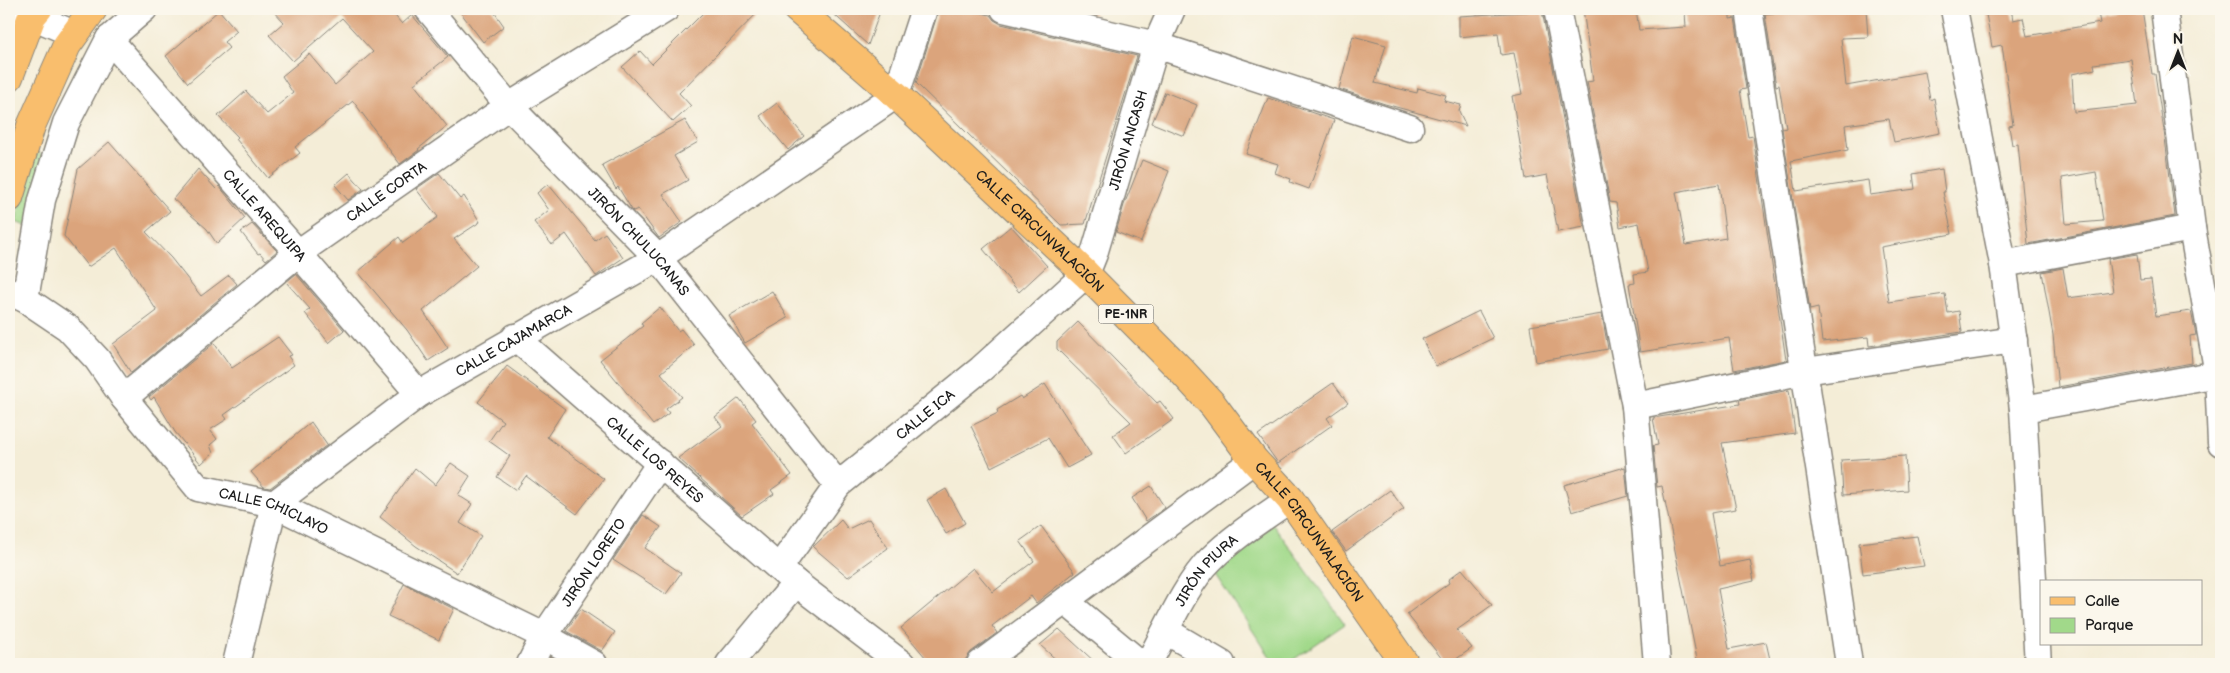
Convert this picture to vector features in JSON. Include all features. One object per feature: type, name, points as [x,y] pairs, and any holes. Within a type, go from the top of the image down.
[{"type":"main road","points":[[9,198],[31,126],[70,39],[93,9]]},
{"type":"main road","name":"CALLE CIRCUNVALACIÓN","points":[[797,9],[896,95],[1086,274],[1179,368],[1213,405],[1254,460],[1290,498],[1405,664]]},
{"type":"main road","points":[[9,77],[26,11]]},
{"type":"street","points":[[17,296],[42,200],[66,122],[109,39],[144,9]]},
{"type":"street","name":"JIRÓN CHULUCANAS","points":[[428,9],[509,106],[658,258],[838,485]]},
{"type":"street","name":"CALLE CORTA","points":[[124,398],[298,252],[509,106],[666,9]]},
{"type":"street","points":[[896,95],[924,9]]},
{"type":"street","points":[[1004,9],[1156,46],[1410,128]]},
{"type":"street","name":"JIRÓN ANCASH","points":[[1086,274],[1094,254],[1156,46],[1172,9]]},
{"type":"street","points":[[1557,9],[1634,406],[1657,664]]},
{"type":"street","points":[[1749,9],[1849,664]]},
{"type":"street","points":[[1954,9],[2004,264],[2023,409],[2038,664]]},
{"type":"street","points":[[2164,9],[2192,228],[2218,374],[2221,443]]},
{"type":"street","points":[[26,11],[70,39],[96,63]]},
{"type":"street","name":"CALLE AREQUIPA","points":[[109,39],[298,252],[418,394]]},
{"type":"street","name":"CALLE CAJAMARCA","points":[[274,504],[418,394],[515,337],[658,258],[896,95]]},
{"type":"street","points":[[2004,264],[2192,228]]},
{"type":"street","name":"CALLE ICA","points":[[729,664],[787,575],[838,485],[981,369],[1086,274]]},
{"type":"street","name":"CALLE CHICLAYO","points":[[17,296],[68,328],[97,359],[124,398],[198,488],[274,504],[544,636],[594,664]]},
{"type":"street","name":"CALLE LOS REYES","points":[[515,337],[787,575],[902,664]]},
{"type":"street","points":[[1634,406],[1805,371],[2014,340]]},
{"type":"street","points":[[2023,409],[2218,374]]},
{"type":"street","points":[[980,664],[1254,460]]},
{"type":"street","name":"JIRÓN LORETO","points":[[530,664],[544,636],[660,463]]},
{"type":"street","name":"JIRÓN PIURA","points":[[1148,664],[1191,585],[1209,560],[1236,537],[1290,498]]},
{"type":"street","points":[[236,664],[274,504]]},
{"type":"street","points":[[1065,601],[1141,664]]},
{"type":"street","points":[[1166,631],[1222,664]]},
{"type":"green space","points":[[35,151],[48,158],[30,228],[16,222],[25,179]]},
{"type":"green space","points":[[1273,524],[1345,624],[1287,664],[1275,664],[1212,570]]},
{"type":"building","points":[[272,9],[389,9],[402,24],[412,15],[448,57],[414,84],[447,126],[400,164],[353,101],[295,147],[300,153],[268,178],[236,139],[238,137],[218,116],[246,91],[267,114],[293,93],[282,76],[309,54],[335,85],[373,52],[342,18],[293,61],[269,35],[284,22]]},
{"type":"building","points":[[458,9],[492,9],[504,26],[483,42]]},
{"type":"building","points":[[707,9],[761,9],[679,93],[691,106],[673,122],[622,67],[640,51],[652,64]]},
{"type":"building","points":[[828,9],[881,9],[868,45]]},
{"type":"building","points":[[939,9],[967,9],[990,15],[1001,24],[1137,56],[1085,224],[1061,225],[916,83]]},
{"type":"building","points":[[1068,9],[1095,9],[1094,15]]},
{"type":"building","points":[[1583,9],[1636,9],[1639,30],[1686,27],[1685,12],[1730,9],[1730,19],[1735,18],[1746,89],[1740,90],[1748,137],[1753,136],[1786,360],[1734,370],[1729,338],[1640,352],[1629,284],[1635,283],[1634,274],[1648,272],[1639,223],[1620,227],[1616,203],[1610,202],[1587,82],[1593,81]],"holes":[[[1719,184],[1726,238],[1686,245],[1676,192]]]},
{"type":"building","points":[[1798,9],[1866,9],[1868,37],[1841,38],[1846,86],[1925,72],[1930,100],[1934,98],[1940,133],[1894,142],[1889,119],[1845,125],[1848,150],[1791,161],[1796,191],[1868,180],[1870,195],[1915,189],[1913,174],[1942,169],[1945,192],[1943,192],[1952,234],[1881,247],[1889,302],[1945,294],[1948,313],[1959,311],[1962,332],[1869,346],[1868,337],[1822,342],[1818,308],[1810,310],[1782,129],[1786,128],[1779,85],[1776,86],[1765,14]]},
{"type":"building","points":[[1985,9],[2011,9],[2013,20],[2023,18],[2027,36],[2100,23],[2098,13],[2125,9],[2142,9],[2152,74],[2155,74],[2175,216],[2028,244],[2018,144],[2012,145],[2009,126],[2013,125],[2002,45],[1992,47]],"holes":[[[2131,59],[2137,105],[2074,112],[2072,74],[2095,69],[2094,64]],[[2096,172],[2103,221],[2066,224],[2062,178]]]},
{"type":"building","points":[[219,10],[237,31],[224,42],[229,48],[188,83],[166,56]]},
{"type":"building","points":[[1542,11],[1584,227],[1558,232],[1547,175],[1526,179],[1512,96],[1522,94],[1514,53],[1501,55],[1498,33],[1459,37],[1459,16]]},
{"type":"building","points":[[1353,36],[1386,45],[1375,83],[1417,93],[1418,88],[1446,95],[1444,101],[1461,105],[1459,111],[1466,126],[1385,104],[1339,89]]},
{"type":"building","points":[[1165,92],[1197,105],[1184,136],[1152,123]]},
{"type":"building","points":[[1268,98],[1334,120],[1309,189],[1290,182],[1291,179],[1275,173],[1278,164],[1246,154]]},
{"type":"building","points":[[777,103],[804,136],[788,150],[760,116]]},
{"type":"building","points":[[685,120],[698,142],[674,156],[688,180],[663,194],[682,222],[659,238],[638,209],[632,210],[618,187],[616,189],[602,165]]},
{"type":"building","points":[[109,142],[170,211],[146,232],[171,258],[201,296],[229,275],[237,284],[131,373],[113,344],[157,311],[116,248],[88,267],[64,236],[78,169]]},
{"type":"building","points":[[1142,160],[1169,171],[1141,242],[1116,232],[1124,205]]},
{"type":"building","points":[[198,169],[216,189],[219,186],[245,218],[217,244],[207,229],[173,199]]},
{"type":"building","points":[[349,173],[363,189],[348,200],[335,185]]},
{"type":"building","points":[[439,173],[460,199],[464,196],[480,222],[454,239],[477,266],[423,311],[448,348],[428,361],[407,330],[358,272],[399,237],[403,243],[438,217],[416,189]]},
{"type":"building","points":[[548,184],[595,240],[605,233],[623,258],[596,276],[566,234],[552,245],[534,222],[549,210],[537,193]]},
{"type":"building","points":[[252,224],[277,251],[266,260],[260,253],[258,254],[241,232]]},
{"type":"building","points":[[1011,226],[1047,266],[1019,292],[983,249]]},
{"type":"building","points":[[2137,254],[2140,280],[2151,279],[2156,316],[2191,311],[2196,335],[2190,336],[2192,363],[2058,387],[2053,335],[2042,272],[2063,268],[2068,298],[2113,292],[2108,259]]},
{"type":"building","points":[[296,274],[344,330],[329,343],[305,313],[310,309],[286,282]]},
{"type":"building","points":[[772,291],[788,318],[745,343],[729,316]]},
{"type":"building","points":[[660,307],[678,331],[681,329],[694,345],[661,373],[682,397],[666,409],[669,413],[653,425],[600,360],[643,326],[641,323]]},
{"type":"building","points":[[1479,311],[1493,338],[1436,366],[1422,339]]},
{"type":"building","points":[[1602,314],[1608,349],[1536,362],[1530,326]]},
{"type":"building","points":[[1078,322],[1157,403],[1160,401],[1174,419],[1126,453],[1113,435],[1131,422],[1057,349],[1057,342]]},
{"type":"building","points":[[278,337],[292,355],[288,356],[294,365],[224,415],[227,419],[210,430],[217,439],[210,445],[213,453],[201,464],[175,432],[154,397],[151,400],[149,397],[214,343],[232,368]]},
{"type":"building","points":[[507,366],[565,409],[547,437],[604,479],[577,514],[526,476],[516,490],[497,477],[510,456],[489,441],[503,421],[478,402]]},
{"type":"building","points":[[1333,383],[1348,403],[1327,418],[1332,425],[1278,463],[1258,435]]},
{"type":"building","points":[[1045,384],[1091,455],[1067,468],[1048,438],[991,467],[971,426],[998,413],[997,410],[1020,396],[1022,399]]},
{"type":"building","points":[[1789,390],[1795,433],[1722,443],[1736,509],[1711,513],[1720,566],[1750,560],[1754,581],[1718,589],[1729,649],[1766,642],[1771,664],[1698,664],[1662,486],[1657,487],[1653,446],[1658,445],[1653,418],[1740,404],[1739,400]]},
{"type":"building","points":[[739,398],[756,420],[752,423],[792,475],[771,490],[774,494],[742,516],[678,458],[722,426],[715,417]]},
{"type":"building","points":[[311,422],[327,445],[270,488],[264,487],[251,472]]},
{"type":"building","points":[[1905,456],[1907,490],[1843,495],[1841,460]]},
{"type":"building","points":[[451,463],[470,476],[458,495],[472,504],[460,523],[481,536],[457,573],[416,546],[380,517],[415,468],[435,485]]},
{"type":"building","points":[[1625,467],[1628,496],[1572,512],[1564,485]]},
{"type":"building","points":[[1151,486],[1165,508],[1146,521],[1132,498]]},
{"type":"building","points":[[946,489],[965,523],[946,534],[927,500]]},
{"type":"building","points":[[1390,490],[1404,509],[1346,551],[1332,532]]},
{"type":"building","points":[[643,515],[661,527],[645,548],[681,573],[666,594],[613,560]]},
{"type":"building","points":[[869,519],[888,548],[848,577],[813,547],[841,520],[848,529]]},
{"type":"building","points":[[1041,526],[1075,572],[1036,603],[1031,596],[992,626],[997,633],[971,652],[962,664],[931,664],[901,628],[973,568],[993,592],[1034,561],[1020,541]]},
{"type":"building","points":[[1917,536],[1924,566],[1863,574],[1859,543]]},
{"type":"building","points":[[1462,569],[1492,605],[1457,630],[1472,648],[1449,664],[1446,664],[1407,614],[1449,583],[1448,580]]},
{"type":"building","points":[[404,584],[454,609],[439,640],[388,616]]},
{"type":"building","points":[[581,609],[615,632],[602,651],[566,631]]},
{"type":"building","points":[[1059,629],[1097,664],[1061,664],[1040,645]]},
{"type":"building","points":[[550,657],[564,664],[547,664]]}]
